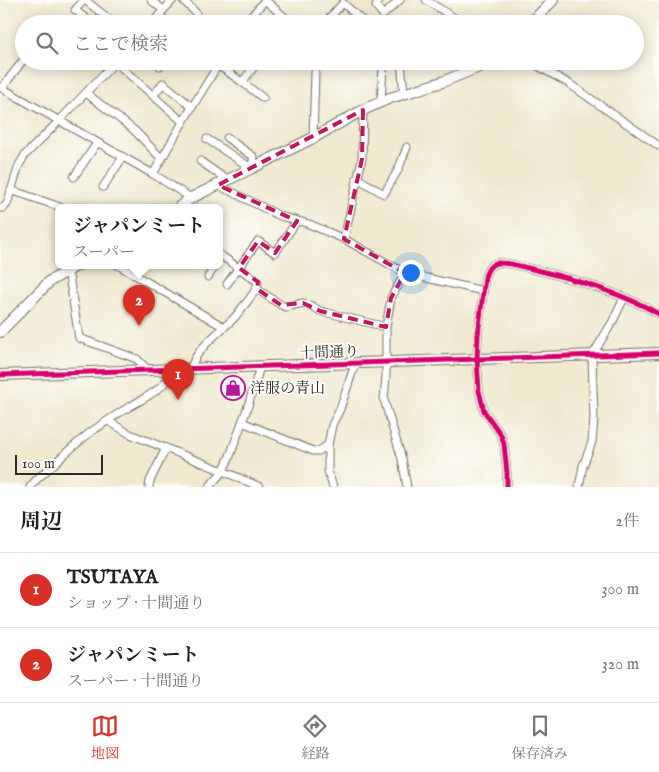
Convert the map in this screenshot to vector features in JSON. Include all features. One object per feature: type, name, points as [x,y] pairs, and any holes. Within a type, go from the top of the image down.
[{"type":"street","points":[[81,15],[75,10],[84,0],[104,15]]},
{"type":"street","points":[[151,0],[161,13],[173,0]]},
{"type":"street","points":[[183,0],[196,13]]},
{"type":"street","points":[[252,15],[265,0],[281,15]]},
{"type":"street","points":[[380,0],[376,6],[383,15],[400,0]]},
{"type":"street","points":[[426,0],[450,15]]},
{"type":"street","points":[[539,15],[553,0]]},
{"type":"street","points":[[332,15],[343,3],[356,15]]},
{"type":"street","points":[[15,70],[1,87],[153,174],[190,198]]},
{"type":"street","points":[[0,208],[7,204],[21,160],[108,70]]},
{"type":"street","points":[[125,70],[183,122]]},
{"type":"street","points":[[153,174],[215,70]]},
{"type":"street","points":[[227,70],[263,98]]},
{"type":"street","points":[[242,82],[251,70]]},
{"type":"street","points":[[313,138],[316,70]]},
{"type":"street","points":[[380,102],[383,70]]},
{"type":"street","points":[[402,70],[404,94]]},
{"type":"street","points":[[183,204],[190,198],[313,138],[380,102],[442,82],[472,70]]},
{"type":"street","points":[[545,70],[568,83],[659,146]]},
{"type":"street","points":[[153,96],[163,83],[192,107]]},
{"type":"street","points":[[86,93],[134,130],[162,159]]},
{"type":"street","points":[[344,239],[362,159],[363,110]]},
{"type":"street","points":[[227,138],[254,157],[251,168]]},
{"type":"street","points":[[207,139],[251,168]]},
{"type":"street","points":[[74,177],[98,143]]},
{"type":"street","points":[[357,178],[384,194],[398,170],[407,147]]},
{"type":"street","points":[[103,188],[123,157]]},
{"type":"street","points":[[200,161],[222,183],[280,216],[309,224],[344,239],[405,273],[483,291]]},
{"type":"street","points":[[11,190],[55,205]]},
{"type":"street","points":[[227,284],[258,241],[275,253],[298,221]]},
{"type":"street","points":[[191,369],[192,361],[196,355],[235,317],[257,289],[258,282],[223,258]]},
{"type":"street","points":[[507,487],[504,444],[501,435],[484,411],[478,391],[477,360],[483,291],[491,265],[498,263],[507,264],[560,276],[624,298],[659,314]]},
{"type":"street","points":[[125,269],[224,327]]},
{"type":"street","points":[[208,277],[213,269]]},
{"type":"street","points":[[0,332],[50,281],[68,270],[79,338],[137,359],[148,370]]},
{"type":"street","points":[[405,273],[392,298],[386,327],[384,400],[402,459],[407,487]]},
{"type":"street","points":[[257,289],[281,306],[303,303],[320,311],[386,327]]},
{"type":"street","points":[[579,487],[583,466],[592,442],[594,419],[592,356],[624,298]]},
{"type":"street","name":"十間通り","points":[[0,375],[659,354]]},
{"type":"street","points":[[333,487],[328,470],[328,445],[332,426],[340,409],[355,364]]},
{"type":"street","points":[[209,487],[223,471],[230,456],[260,367]]},
{"type":"street","points":[[30,487],[37,478],[92,432],[157,390],[168,379],[174,369]]},
{"type":"street","points":[[108,421],[130,434],[260,487]]},
{"type":"street","points":[[242,422],[314,451],[319,451],[328,445]]},
{"type":"street","points":[[149,487],[166,448]]},
{"type":"highlighted area","points":[[363,110],[362,159],[344,239],[405,273],[391,298],[386,327],[320,311],[303,303],[281,305],[257,289],[258,282],[239,268],[258,241],[275,253],[297,221],[218,185]]},
{"type":"cycle path","points":[[507,487],[504,444],[501,435],[484,411],[479,391],[478,335],[485,277],[489,268],[497,263],[505,263],[561,276],[612,292],[659,314]]},
{"type":"cycle path","points":[[0,375],[659,353]]},
{"type":"place","name":"ジャパンミート","points":[[139,326]]},
{"type":"place","name":"洋服の青山","points":[[233,388]]},
{"type":"place","name":"TSUTAYA","points":[[178,400]]}]
